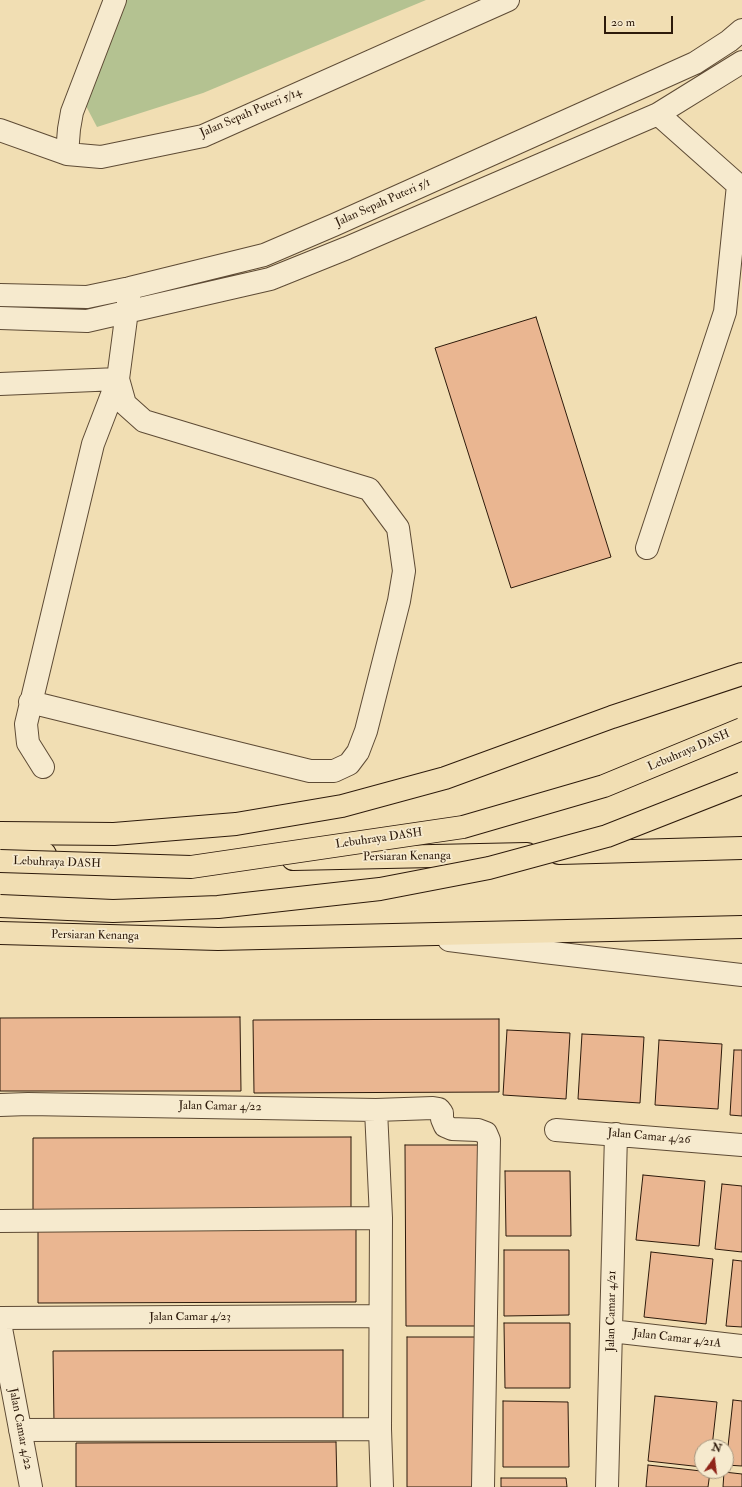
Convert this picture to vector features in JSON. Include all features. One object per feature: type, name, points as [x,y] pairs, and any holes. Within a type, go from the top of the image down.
[{"type":"main road","points":[[0,833],[114,834],[236,824],[342,806],[445,778],[612,717],[742,674]]},
{"type":"main road","name":"Lebuhraya DASH","points":[[0,861],[191,867],[463,827],[604,786],[742,729]]},
{"type":"main road","points":[[0,906],[113,911],[218,907],[380,889],[488,868],[607,836],[742,783]]},
{"type":"main road","name":"Persiaran Kenanga","points":[[0,849],[52,855],[209,861],[742,848]]},
{"type":"main road","name":"Persiaran Kenanga","points":[[0,933],[218,939],[742,927]]},
{"type":"street","points":[[67,154],[72,112],[115,0]]},
{"type":"street","name":"Jalan Sepah Puteri 5/14","points":[[0,130],[67,154],[100,157],[203,136],[508,0]]},
{"type":"street","name":"Jalan Sepah Puteri 5/1","points":[[0,295],[87,297],[264,255],[695,63],[729,41],[742,30]]},
{"type":"street","points":[[0,318],[87,321],[270,279],[347,248],[658,114],[742,62]]},
{"type":"street","points":[[647,548],[725,312],[738,185],[658,114]]},
{"type":"street","points":[[43,768],[28,742],[26,724],[30,702],[93,444],[118,379],[130,288]]},
{"type":"street","points":[[0,384],[118,379]]},
{"type":"street","points":[[30,702],[310,771],[334,771],[349,764],[358,752],[366,731],[399,601],[404,571],[398,528],[369,489],[144,421],[125,404],[118,379]]},
{"type":"street","points":[[430,934],[461,942],[742,975]]},
{"type":"street","name":"Jalan Camar 4/22","points":[[0,1105],[36,1104],[376,1110],[433,1108],[439,1109],[442,1113],[442,1119],[445,1126],[452,1129],[478,1130],[486,1133],[489,1140],[483,1487]]},
{"type":"street","points":[[376,1110],[381,1218],[380,1429],[382,1487]]},
{"type":"street","name":"Jalan Camar 4/26","points":[[556,1130],[742,1144]]},
{"type":"street","name":"Jalan Camar 4/21","points":[[607,1487],[616,1134]]},
{"type":"street","points":[[0,1221],[381,1218]]},
{"type":"street","name":"Jalan Camar 4/23","points":[[0,1318],[380,1316]]},
{"type":"street","name":"Jalan Camar 4/22","points":[[0,1323],[31,1487]]},
{"type":"street","name":"Jalan Camar 4/21A","points":[[611,1331],[742,1346]]},
{"type":"street","points":[[20,1430],[380,1429]]},
{"type":"green space","points":[[126,0],[426,0],[203,93],[97,127],[86,106]]},
{"type":"building","points":[[536,317],[611,557],[511,588],[435,348]]},
{"type":"building","points":[[240,1017],[241,1091],[0,1091],[0,1018]]},
{"type":"building","points":[[499,1019],[499,1092],[254,1093],[253,1020]]},
{"type":"building","points":[[507,1030],[570,1033],[566,1099],[503,1095]]},
{"type":"building","points":[[582,1034],[644,1037],[640,1103],[578,1099]]},
{"type":"building","points":[[659,1040],[722,1044],[718,1109],[655,1105]]},
{"type":"building","points":[[734,1050],[742,1050],[742,1116],[730,1115]]},
{"type":"building","points":[[351,1137],[351,1211],[33,1212],[33,1138]]},
{"type":"building","points":[[405,1145],[479,1145],[480,1326],[406,1326]]},
{"type":"building","points":[[505,1171],[570,1171],[571,1236],[506,1236]]},
{"type":"building","points":[[643,1175],[705,1181],[699,1246],[636,1240]]},
{"type":"building","points":[[722,1184],[742,1186],[742,1252],[715,1249]]},
{"type":"building","points":[[356,1228],[356,1302],[38,1303],[38,1229]]},
{"type":"building","points":[[504,1250],[569,1250],[569,1315],[504,1316]]},
{"type":"building","points":[[651,1252],[713,1259],[706,1324],[644,1317]]},
{"type":"building","points":[[733,1260],[742,1261],[742,1327],[726,1326]]},
{"type":"building","points":[[504,1323],[570,1323],[570,1388],[505,1388]]},
{"type":"building","points":[[407,1337],[481,1337],[481,1487],[407,1487]]},
{"type":"building","points":[[343,1350],[343,1423],[54,1424],[53,1351]]},
{"type":"building","points":[[655,1396],[717,1402],[713,1439],[694,1439],[694,1466],[648,1461]]},
{"type":"building","points":[[733,1400],[742,1401],[742,1466],[734,1466],[734,1439],[729,1439]]},
{"type":"building","points":[[503,1401],[568,1402],[569,1467],[503,1467]]},
{"type":"building","points":[[336,1442],[337,1487],[76,1487],[76,1443]]},
{"type":"building","points":[[648,1465],[694,1470],[694,1479],[709,1479],[708,1487],[646,1487]]},
{"type":"building","points":[[734,1473],[742,1474],[742,1487],[723,1487],[724,1479],[734,1479]]},
{"type":"building","points":[[501,1478],[566,1478],[567,1487],[501,1487]]}]
